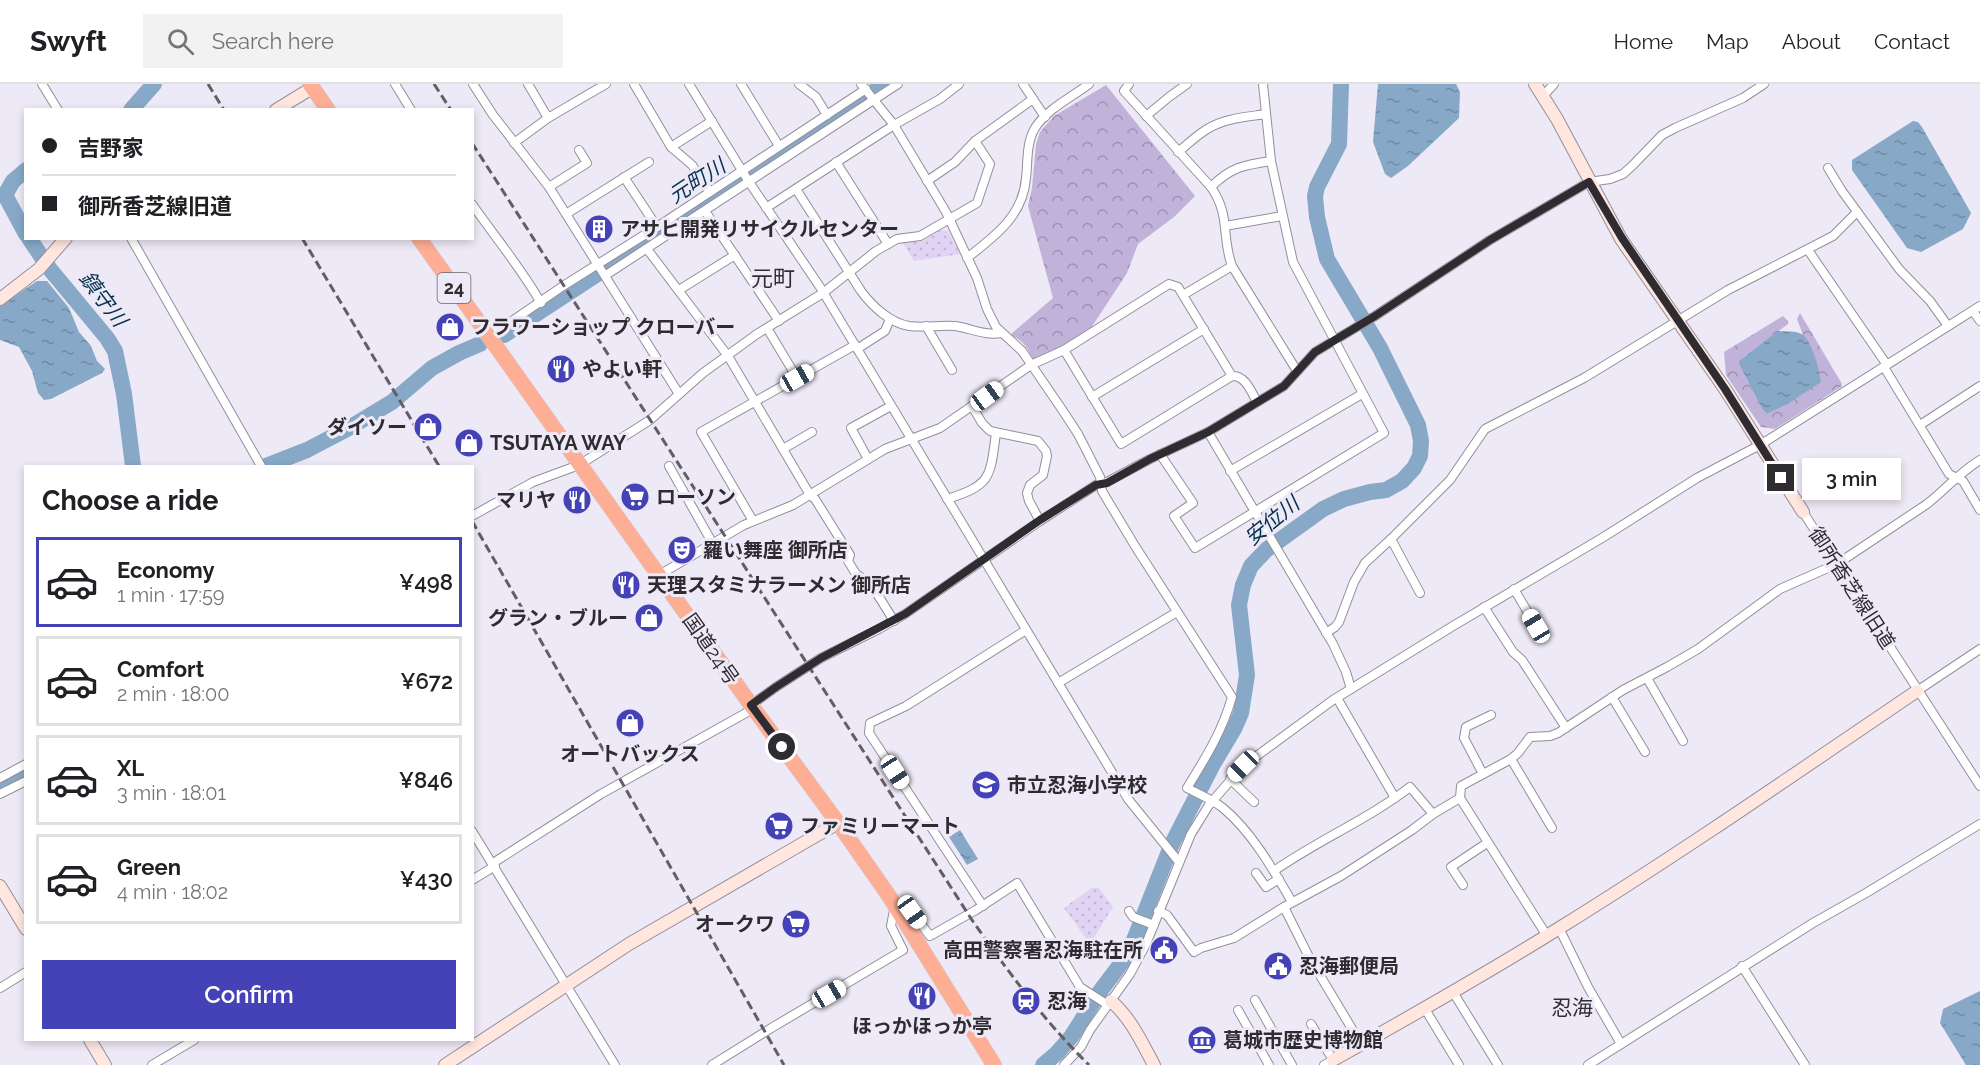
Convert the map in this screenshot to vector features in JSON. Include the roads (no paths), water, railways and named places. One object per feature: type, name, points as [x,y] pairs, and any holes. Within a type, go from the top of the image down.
[{"type":"highway","points":[[314,85],[327,108]]},
{"type":"highway","name":"国道24号","points":[[420,240],[752,707],[838,823],[895,905],[994,1065]]},
{"type":"street","points":[[42,84],[57,108]]},
{"type":"street","points":[[395,84],[410,108]]},
{"type":"street","points":[[472,84],[549,187],[679,394]]},
{"type":"street","points":[[528,84],[548,118]]},
{"type":"street","points":[[634,84],[671,147],[692,165],[710,192]]},
{"type":"street","points":[[689,84],[749,182],[820,287],[1128,799],[1176,860]]},
{"type":"street","points":[[741,84],[779,146]]},
{"type":"street","points":[[799,84],[816,97],[828,115]]},
{"type":"street","points":[[606,275],[898,84]]},
{"type":"street","points":[[1023,84],[1045,117]]},
{"type":"street","points":[[968,258],[999,233],[1017,210],[1024,189],[1031,138],[1036,128],[1045,117],[1089,84]]},
{"type":"street","points":[[1129,84],[1124,91],[1211,188],[1221,204],[1232,266],[1297,371]]},
{"type":"street","points":[[1146,116],[1187,84]]},
{"type":"street","points":[[1161,454],[1193,503],[1174,516],[1195,548],[1384,434],[1298,274],[1290,252],[1271,161],[1263,84]]},
{"type":"street","name":"御所香芝線旧道","points":[[1535,84],[1622,238],[1725,389],[1980,786]]},
{"type":"street","points":[[1543,96],[1554,84]]},
{"type":"street","points":[[474,879],[601,794],[752,707],[776,687],[821,658],[894,621],[1040,520],[1096,485],[1208,432],[1284,386],[1315,352],[1357,328],[1490,240],[1589,182],[1610,179],[1623,174],[1662,135],[1743,98],[1764,84]]},
{"type":"street","points":[[279,108],[314,85]]},
{"type":"street","points":[[766,208],[894,125],[924,109],[955,85]]},
{"type":"street","points":[[514,143],[548,118],[600,86]]},
{"type":"street","points":[[489,337],[828,115],[863,87],[894,125],[950,220],[977,278],[991,318],[1001,333],[1022,351],[1078,434],[1102,491],[1232,697],[1221,730],[1187,788],[1222,807],[1235,820],[1276,875],[1309,957],[1361,1044]]},
{"type":"street","points":[[927,181],[955,162],[975,141],[1033,99]]},
{"type":"street","points":[[1178,152],[1201,133],[1217,124],[1266,114]]},
{"type":"street","points":[[671,147],[712,121]]},
{"type":"street","points":[[474,515],[533,482],[579,465],[650,420],[703,373],[767,328],[823,293],[849,271],[888,244],[897,239],[920,236],[977,203],[990,164],[975,141]]},
{"type":"street","points":[[549,187],[587,163],[579,150]]},
{"type":"street","points":[[1211,188],[1234,168],[1271,161]]},
{"type":"street","points":[[566,214],[648,162]]},
{"type":"street","points":[[836,162],[888,244]]},
{"type":"street","points":[[1828,168],[1899,269],[1926,297],[1948,326]]},
{"type":"street","points":[[624,177],[657,227]]},
{"type":"street","points":[[796,189],[866,298],[890,319],[907,326],[956,327],[987,333],[1001,333]]},
{"type":"street","points":[[474,207],[531,285],[541,303]]},
{"type":"street","points":[[705,211],[779,321]]},
{"type":"street","points":[[1326,633],[1339,622],[1359,572],[1365,563],[1450,480],[1485,429],[1584,378],[1748,279],[1833,236],[1857,212]]},
{"type":"street","points":[[1225,226],[1282,216]]},
{"type":"street","points":[[0,299],[39,269],[64,240]]},
{"type":"street","points":[[132,240],[260,465]]},
{"type":"street","points":[[647,249],[728,356],[810,495],[850,555],[848,561],[856,574],[871,584],[894,621]]},
{"type":"street","points":[[1808,250],[1885,366],[1949,474],[1963,482],[1980,510]]},
{"type":"street","points":[[679,290],[735,255]]},
{"type":"street","points":[[1183,295],[1232,266]]},
{"type":"street","points":[[658,575],[753,521],[782,510],[810,495],[893,445],[940,428],[1031,365],[1064,350],[1169,285],[1178,287],[1232,376]]},
{"type":"street","points":[[1064,1065],[1081,1047],[1108,1003],[1130,974],[1158,911],[1176,860],[1209,800],[1259,753],[1351,689],[1697,478],[1760,444],[1976,309],[1980,321]]},
{"type":"street","points":[[753,521],[701,432],[885,331],[890,319]]},
{"type":"street","points":[[926,326],[952,370]]},
{"type":"street","points":[[767,328],[797,378]]},
{"type":"street","points":[[1092,397],[1204,329]]},
{"type":"street","points":[[1064,350],[1121,444],[1232,376],[1240,376],[1244,380],[1257,402]]},
{"type":"street","points":[[1920,425],[1980,386]]},
{"type":"street","points":[[1230,471],[1362,394]]},
{"type":"street","points":[[868,459],[851,428],[891,406]]},
{"type":"street","points":[[972,406],[986,428],[996,433],[1038,441],[1046,451],[1043,475],[1030,486],[1027,493],[1040,520]]},
{"type":"street","points":[[783,449],[812,432]]},
{"type":"street","points":[[1208,432],[1326,633],[1346,672],[1351,689]]},
{"type":"street","points":[[947,499],[971,491],[986,478],[991,468],[996,433]]},
{"type":"street","points":[[1547,936],[1460,798],[1461,786],[1511,759],[1530,737],[1550,736],[1566,728],[1612,697],[1698,649],[1780,590],[1837,564],[1927,504],[1956,477],[1980,460]]},
{"type":"street","points":[[669,466],[713,544]]},
{"type":"street","points":[[1391,539],[1420,593]]},
{"type":"street","points":[[1514,590],[1536,626]]},
{"type":"street","points":[[1484,607],[1566,728]]},
{"type":"street","points":[[1058,683],[1177,612]]},
{"type":"street","points":[[983,906],[870,733],[870,723],[906,706],[1026,630]]},
{"type":"street","points":[[1311,1024],[1329,1063],[1547,936],[1690,844],[1980,649]]},
{"type":"street","points":[[1647,678],[1683,741]]},
{"type":"street","points":[[1612,697],[1645,752]]},
{"type":"street","points":[[1337,698],[1395,798]]},
{"type":"street","points":[[1483,774],[1464,738],[1466,728],[1491,715]]},
{"type":"street","points":[[1511,759],[1552,828]]},
{"type":"street","points":[[0,778],[24,765]]},
{"type":"street","points":[[1230,779],[1254,802]]},
{"type":"street","points":[[0,794],[24,782]]},
{"type":"street","points":[[1256,873],[1266,887],[1276,875],[1306,850],[1383,808],[1410,787],[1433,814]]},
{"type":"street","points":[[1158,911],[1167,915],[1194,952],[1234,938],[1288,904],[1341,876],[1460,798]]},
{"type":"street","points":[[445,1065],[629,944],[838,823]]},
{"type":"street","points":[[1588,1065],[1742,966],[1980,824]]},
{"type":"street","points":[[474,834],[615,1065]]},
{"type":"street","points":[[1463,885],[1451,867],[1487,843]]},
{"type":"street","points":[[712,1065],[903,950],[891,926],[895,905],[912,912],[930,936],[983,906],[1017,883],[1080,987],[1120,1008],[1154,1065]]},
{"type":"street","points":[[0,886],[24,926]]},
{"type":"street","points":[[1132,914],[1152,924]]},
{"type":"street","points":[[1559,928],[1588,987],[1621,1044]]},
{"type":"street","points":[[1742,966],[1805,1065]]},
{"type":"street","points":[[0,988],[24,973]]},
{"type":"street","points":[[1454,992],[1498,1065]]},
{"type":"street","points":[[1256,1000],[1292,1065]]},
{"type":"street","points":[[1425,1009],[1459,1065]]},
{"type":"street","points":[[1238,1016],[1269,1065]]},
{"type":"street","points":[[91,1041],[105,1065]]},
{"type":"street","points":[[152,1065],[192,1041]]},
{"type":"street","points":[[1258,1046],[1268,1041]]},
{"type":"water","points":[[1378,84],[1456,84],[1460,92],[1459,118],[1408,166],[1391,178],[1385,174],[1373,142]]},
{"type":"water","points":[[1913,121],[1918,122],[1922,127],[1971,213],[1963,229],[1921,252],[1907,248],[1852,170],[1852,160]]},
{"type":"water","points":[[37,281],[47,281],[69,308],[79,332],[91,346],[97,361],[105,369],[102,373],[51,399],[44,400],[38,393],[32,371],[19,347],[0,340],[0,306]]},
{"type":"water","points":[[1778,331],[1798,332],[1807,339],[1815,357],[1821,382],[1786,405],[1767,414],[1762,409],[1739,361]]},
{"type":"water","points":[[960,830],[978,859],[967,865],[949,837]]},
{"type":"water","points":[[1980,991],[1980,1065],[1966,1065],[1940,1023],[1943,1009]]},
{"type":"waterway","name":"鎮守川","points":[[133,108],[154,84]]},
{"type":"waterway","name":"元町川","points":[[504,335],[859,103],[884,84]]},
{"type":"waterway","name":"安位川","points":[[1043,1065],[1071,1037],[1101,990],[1126,957],[1172,844],[1241,713],[1247,675],[1239,605],[1243,585],[1251,566],[1266,550],[1323,509],[1344,499],[1386,490],[1402,481],[1414,468],[1420,456],[1421,441],[1418,425],[1380,348],[1327,259],[1317,217],[1315,196],[1317,187],[1339,144],[1341,84]]},
{"type":"waterway","name":"鎮守川","points":[[24,172],[13,181],[5,195],[24,230]]},
{"type":"waterway","name":"鎮守川","points":[[30,240],[49,268],[107,338],[115,351],[124,394],[133,465]]},
{"type":"waterway","name":"元町川","points":[[269,465],[307,450],[349,428],[392,402],[432,368],[480,344]]},
{"type":"waterway","name":"元町川","points":[[0,784],[24,772]]},
{"type":"railway","points":[[208,84],[223,108]]},
{"type":"railway","points":[[434,84],[450,108]]},
{"type":"railway","points":[[474,146],[972,920],[1041,1013],[1089,1065]]},
{"type":"railway","points":[[303,240],[438,465]]},
{"type":"railway","points":[[474,524],[784,1065]]},
{"type":"place","name":"アサヒ開発リサイクルセンター","points":[[599,229]]},
{"type":"place","name":"フラワーショップ クローバー","points":[[450,327]]},
{"type":"place","name":"やよい軒","points":[[561,369]]},
{"type":"place","name":"ダイソー","points":[[428,427]]},
{"type":"place","name":"TSUTAYA WAY","points":[[469,443]]},
{"type":"place","name":"ローソン","points":[[635,497]]},
{"type":"place","name":"マリヤ","points":[[577,500]]},
{"type":"place","name":"羅い舞座 御所店","points":[[682,550]]},
{"type":"place","name":"天理スタミナラーメン 御所店","points":[[626,585]]},
{"type":"place","name":"グラン・ブルー","points":[[649,618]]},
{"type":"place","name":"オートバックス","points":[[630,723]]},
{"type":"place","name":"市立忍海小学校","points":[[986,785]]},
{"type":"place","name":"ファミリーマート","points":[[779,826]]},
{"type":"place","name":"オークワ","points":[[796,924]]},
{"type":"place","name":"高田警察署忍海駐在所","points":[[1164,950]]},
{"type":"place","name":"忍海郵便局","points":[[1278,966]]},
{"type":"place","name":"ほっかほっか亭","points":[[922,996]]},
{"type":"place","name":"忍海","points":[[1026,1001]]},
{"type":"place","name":"葛城市歴史博物館","points":[[1202,1040]]},
{"type":"district","name":"元町","points":[[773,278]]},
{"type":"district","name":"忍海","points":[[1572,1008]]}]
